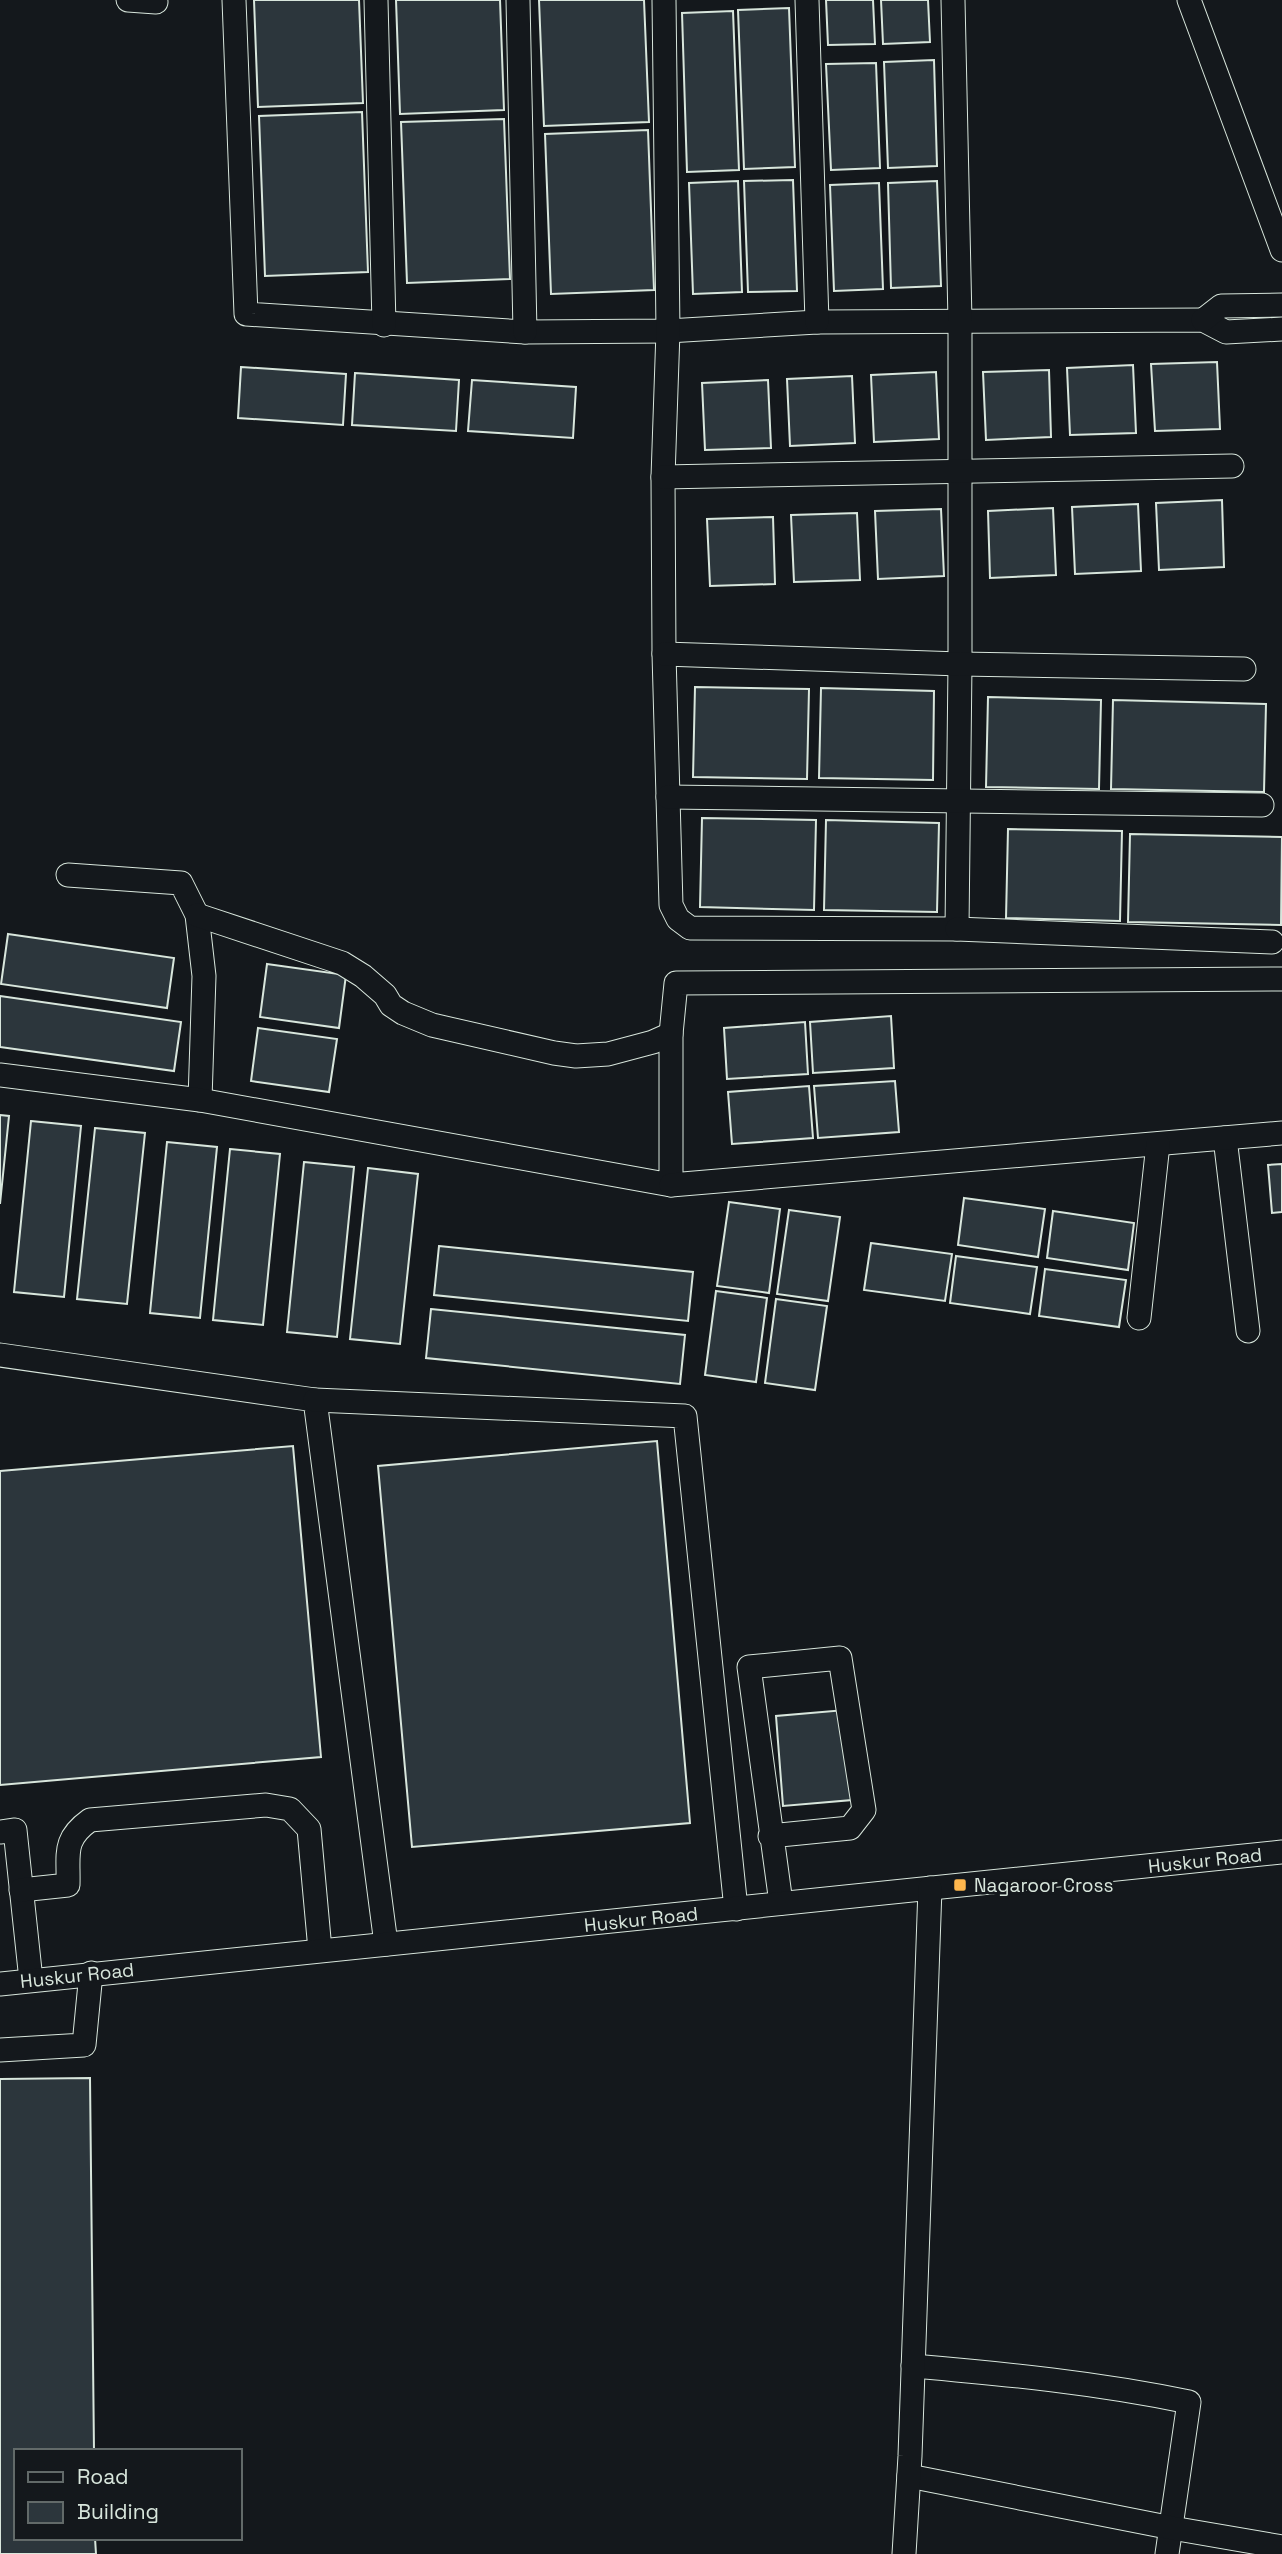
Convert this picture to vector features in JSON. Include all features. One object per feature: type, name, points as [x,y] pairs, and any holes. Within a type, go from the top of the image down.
[{"type":"street","points":[[128,0],[156,2]]},
{"type":"street","points":[[234,0],[246,314],[525,332],[668,331],[817,321],[1203,320],[1226,332],[1282,329]]},
{"type":"street","points":[[376,0],[384,325]]},
{"type":"street","points":[[518,0],[525,332]]},
{"type":"street","points":[[664,0],[668,331],[663,477],[664,654],[671,905],[678,919],[690,928],[957,929],[1272,942]]},
{"type":"street","points":[[807,0],[817,321]]},
{"type":"street","points":[[953,0],[960,321],[957,929]]},
{"type":"street","points":[[1189,0],[1282,250]]},
{"type":"street","points":[[1203,320],[1221,306],[1282,305]]},
{"type":"street","points":[[663,477],[1231,466]]},
{"type":"street","points":[[664,654],[960,664],[1244,669]]},
{"type":"street","points":[[668,797],[1262,805]]},
{"type":"street","points":[[68,875],[181,883],[197,915],[204,976],[200,1100]]},
{"type":"street","points":[[197,915],[342,963],[363,976],[391,1005],[432,1025],[576,1056],[608,1054],[653,1042],[671,1034]]},
{"type":"street","points":[[671,1185],[671,1034],[676,984],[1282,979]]},
{"type":"street","points":[[0,1075],[200,1100],[671,1185],[1282,1133]]},
{"type":"street","points":[[1225,1138],[1248,1331]]},
{"type":"street","points":[[1139,1318],[1158,1144]]},
{"type":"street","points":[[0,1355],[314,1400],[685,1416],[736,1909]]},
{"type":"street","points":[[314,1400],[386,1944]]},
{"type":"street","points":[[770,1836],[850,1828],[864,1810],[840,1658],[749,1667],[770,1836],[781,1903]]},
{"type":"street","points":[[21,1891],[68,1885],[69,1842],[78,1829],[90,1820],[266,1805],[290,1809],[309,1829],[320,1950]]},
{"type":"street","points":[[0,1832],[15,1830],[31,1980]]},
{"type":"street","name":"Huskur Road","points":[[0,1984],[1282,1852]]},
{"type":"street","points":[[904,2554],[930,1888]]},
{"type":"street","points":[[0,2050],[84,2045],[91,1973]]},
{"type":"street","points":[[913,2366],[1138,2391],[1189,2402],[1167,2554]]},
{"type":"street","points":[[909,2476],[1282,2547]]},
{"type":"building","points":[[254,0],[359,0],[363,103],[258,107]]},
{"type":"building","points":[[396,0],[500,0],[504,110],[400,114]]},
{"type":"building","points":[[539,0],[644,0],[649,122],[544,126]]},
{"type":"building","points":[[826,0],[873,0],[875,44],[828,45]]},
{"type":"building","points":[[881,0],[928,0],[930,42],[883,44]]},
{"type":"building","points":[[789,8],[795,167],[744,169],[738,10]]},
{"type":"building","points":[[733,11],[739,170],[687,172],[682,13]]},
{"type":"building","points":[[934,60],[937,166],[888,168],[884,62]]},
{"type":"building","points":[[876,63],[880,168],[831,170],[826,64]]},
{"type":"building","points":[[362,112],[368,272],[265,276],[259,116]]},
{"type":"building","points":[[504,119],[510,279],[407,283],[401,122]]},
{"type":"building","points":[[648,130],[654,290],[551,294],[545,134]]},
{"type":"building","points":[[793,180],[797,291],[748,292],[744,181]]},
{"type":"building","points":[[738,181],[742,292],[693,294],[689,183]]},
{"type":"building","points":[[937,181],[941,286],[891,288],[888,183]]},
{"type":"building","points":[[879,183],[883,289],[834,291],[830,185]]},
{"type":"building","points":[[1217,362],[1220,429],[1155,431],[1151,364]]},
{"type":"building","points":[[1133,365],[1136,433],[1070,435],[1067,368]]},
{"type":"building","points":[[241,367],[346,374],[343,425],[238,418]]},
{"type":"building","points":[[1049,370],[1051,437],[986,440],[983,372]]},
{"type":"building","points":[[936,372],[939,439],[874,442],[871,375]]},
{"type":"building","points":[[355,373],[459,380],[456,431],[352,425]]},
{"type":"building","points":[[852,376],[855,443],[790,446],[787,379]]},
{"type":"building","points":[[472,380],[576,387],[573,438],[468,431]]},
{"type":"building","points":[[768,380],[771,448],[705,450],[702,383]]},
{"type":"building","points":[[1222,500],[1224,567],[1159,570],[1156,503]]},
{"type":"building","points":[[1138,504],[1141,571],[1075,574],[1072,507]]},
{"type":"building","points":[[1053,508],[1056,575],[990,578],[988,511]]},
{"type":"building","points":[[941,509],[944,576],[878,579],[875,511]]},
{"type":"building","points":[[857,513],[860,580],[794,582],[791,515]]},
{"type":"building","points":[[773,517],[775,584],[710,586],[707,519]]},
{"type":"building","points":[[695,687],[809,689],[807,779],[693,777]]},
{"type":"building","points":[[821,688],[934,691],[933,780],[819,778]]},
{"type":"building","points":[[988,697],[1101,700],[1099,789],[986,787]]},
{"type":"building","points":[[1113,700],[1266,704],[1264,792],[1111,789]]},
{"type":"building","points":[[702,818],[816,820],[814,910],[700,907]]},
{"type":"building","points":[[826,820],[939,823],[937,912],[824,910]]},
{"type":"building","points":[[1008,829],[1122,831],[1120,921],[1006,918]]},
{"type":"building","points":[[1130,834],[1282,837],[1281,925],[1128,922]]},
{"type":"building","points":[[8,934],[174,958],[167,1008],[1,984]]},
{"type":"building","points":[[267,964],[346,975],[339,1028],[260,1017]]},
{"type":"building","points":[[0,996],[181,1022],[174,1071],[0,1047]]},
{"type":"building","points":[[891,1016],[894,1068],[813,1073],[810,1022]]},
{"type":"building","points":[[805,1022],[808,1074],[727,1079],[724,1028]]},
{"type":"building","points":[[258,1028],[337,1039],[329,1092],[251,1081]]},
{"type":"building","points":[[895,1081],[899,1132],[818,1138],[814,1086]]},
{"type":"building","points":[[809,1086],[813,1138],[732,1144],[728,1092]]},
{"type":"building","points":[[0,1115],[9,1116],[0,1204]]},
{"type":"building","points":[[31,1121],[81,1126],[64,1297],[14,1292]]},
{"type":"building","points":[[95,1128],[145,1133],[127,1304],[77,1299]]},
{"type":"building","points":[[167,1142],[217,1147],[200,1318],[150,1313]]},
{"type":"building","points":[[230,1149],[280,1154],[263,1325],[213,1320]]},
{"type":"building","points":[[304,1162],[354,1167],[337,1337],[287,1332]]},
{"type":"building","points":[[1282,1164],[1282,1212],[1272,1213],[1268,1165]]},
{"type":"building","points":[[368,1168],[418,1174],[400,1344],[350,1339]]},
{"type":"building","points":[[964,1198],[1045,1209],[1038,1257],[958,1245]]},
{"type":"building","points":[[729,1202],[780,1209],[769,1293],[717,1286]]},
{"type":"building","points":[[789,1210],[840,1217],[828,1301],[777,1294]]},
{"type":"building","points":[[1053,1211],[1134,1223],[1128,1270],[1047,1258]]},
{"type":"building","points":[[871,1243],[952,1254],[945,1301],[864,1290]]},
{"type":"building","points":[[439,1246],[693,1272],[688,1321],[434,1295]]},
{"type":"building","points":[[956,1256],[1037,1267],[1030,1314],[950,1303]]},
{"type":"building","points":[[1045,1269],[1126,1280],[1119,1327],[1039,1316]]},
{"type":"building","points":[[716,1291],[767,1298],[756,1382],[705,1375]]},
{"type":"building","points":[[776,1299],[827,1306],[815,1390],[765,1383]]},
{"type":"building","points":[[431,1309],[685,1335],[680,1384],[426,1358]]},
{"type":"building","points":[[657,1441],[690,1823],[412,1847],[378,1466]]},
{"type":"building","points":[[293,1446],[321,1757],[0,1785],[0,1471]]},
{"type":"building","points":[[845,1710],[852,1800],[783,1806],[776,1716]]},
{"type":"building","points":[[90,2078],[94,2449],[14,2449],[14,2540],[95,2540],[96,2554],[0,2554],[0,2079]]},
{"type":"place","name":"Nagaroor Cross","points":[[960,1885]]}]
